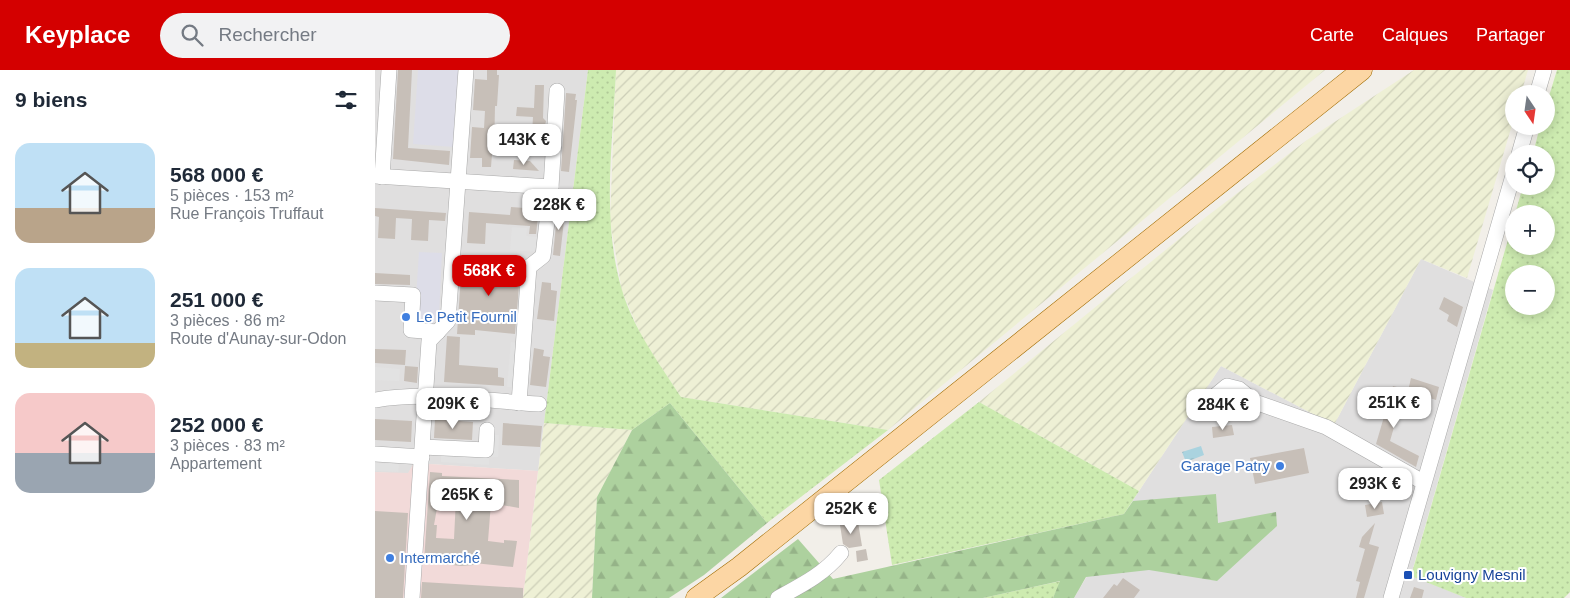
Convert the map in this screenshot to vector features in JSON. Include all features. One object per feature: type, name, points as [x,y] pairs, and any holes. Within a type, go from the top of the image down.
[{"type":"main road","points":[[696,598],[755,555],[1362,70]]},
{"type":"street","points":[[389,70],[378,176],[551,187]]},
{"type":"street","points":[[412,598],[429,341],[448,321],[466,70]]},
{"type":"street","points":[[1540,85],[1544,70]]},
{"type":"street","points":[[519,403],[529,267],[543,256],[551,187],[557,91]]},
{"type":"street","points":[[1391,598],[1507,195]]},
{"type":"street","points":[[375,293],[413,295],[411,330],[438,332]]},
{"type":"street","points":[[1209,401],[1227,386],[1239,389],[1255,402],[1326,427],[1423,482]]},
{"type":"street","points":[[375,400],[391,397],[426,397],[539,404]]},
{"type":"street","points":[[375,454],[486,450],[487,430]]},
{"type":"street","points":[[778,598],[811,581],[829,567],[841,553]]},
{"type":"shaded area","points":[[375,70],[588,70],[538,471],[414,463],[408,474],[375,472]]},
{"type":"shaded area","points":[[418,70],[459,70],[454,147],[413,144]]},
{"type":"shaded area","points":[[512,227],[527,228],[526,236],[539,237],[538,252],[510,250]]},
{"type":"shaded area","points":[[419,252],[442,253],[439,317],[428,328],[414,327]]},
{"type":"shaded area","points":[[1421,259],[1493,290],[1411,575],[1466,598],[1074,598],[1124,514],[1221,366],[1334,425]]},
{"type":"shaded area","points":[[511,342],[518,343],[515,387],[507,387]]},
{"type":"shaded area","points":[[375,367],[400,369],[399,381],[375,380]]},
{"type":"shaded area","points":[[492,435],[499,435],[498,457],[491,457]]},
{"type":"shaded area","points":[[441,455],[489,457],[489,465],[441,462]]},
{"type":"shaded area","points":[[375,463],[399,464],[398,472],[375,471]]},
{"type":"shaded area","points":[[414,463],[538,471],[523,598],[375,598],[375,472],[408,473]]},
{"type":"green space","points":[[588,70],[616,70],[610,209],[616,263],[622,290],[640,332],[681,397],[888,430],[767,523],[670,403],[632,430],[544,423]]},
{"type":"green space","points":[[616,70],[1325,70],[888,430],[681,397],[643,340],[622,291],[610,220]]},
{"type":"green space","points":[[1414,70],[1528,70],[1524,85],[1505,85],[1505,135],[1509,135],[1467,278],[1421,259],[1334,425],[1221,366],[1139,491],[979,402],[1206,217],[1307,140]]},
{"type":"green space","points":[[1557,70],[1570,70],[1570,592],[1564,598],[1466,598],[1411,576],[1505,250],[1505,255],[1555,255],[1555,205],[1518,205],[1520,195],[1555,195],[1555,145],[1535,145],[1538,135],[1555,135],[1555,85],[1552,85]]},
{"type":"green space","points":[[979,402],[1139,491],[1124,514],[892,565],[879,480]]},
{"type":"green space","points":[[670,403],[767,523],[704,575],[669,598],[592,598],[597,497],[632,430]]},
{"type":"green space","points":[[544,423],[632,430],[597,497],[592,598],[523,598]]},
{"type":"green space","points":[[1216,494],[1218,523],[1276,512],[1277,526],[1217,581],[1149,570],[1086,577],[1074,598],[1053,598],[1060,581],[983,598],[721,598],[798,539],[833,579],[1124,514],[1133,501]]},
{"type":"green space","points":[[1061,581],[1053,598],[983,598]]},
{"type":"water","points":[[1201,446],[1204,455],[1186,462],[1182,452]]},
{"type":"building","points":[[398,70],[412,70],[408,148],[450,151],[449,165],[393,159]]},
{"type":"building","points":[[487,70],[497,70],[497,75],[499,75],[497,106],[495,106],[494,154],[492,154],[491,167],[482,167],[482,158],[470,158],[472,127],[484,128],[485,111],[473,110],[475,79],[487,80]]},
{"type":"building","points":[[535,85],[544,85],[543,118],[546,121],[541,144],[515,142],[515,133],[532,134],[533,117],[516,116],[517,107],[534,108]]},
{"type":"building","points":[[566,93],[576,94],[575,100],[577,100],[569,172],[561,171]]},
{"type":"building","points":[[514,160],[530,161],[539,171],[513,169]]},
{"type":"building","points":[[558,205],[563,206],[563,211],[565,212],[560,256],[553,255]]},
{"type":"building","points":[[511,207],[539,209],[536,234],[529,234],[530,226],[486,223],[485,244],[467,243],[469,212],[510,215]]},
{"type":"building","points":[[375,208],[446,213],[445,221],[429,220],[428,241],[411,240],[412,219],[396,218],[395,239],[378,238],[379,217],[375,216]]},
{"type":"building","points":[[462,260],[521,262],[515,334],[475,330],[475,335],[457,334]]},
{"type":"building","points":[[375,273],[410,275],[410,285],[375,284]]},
{"type":"building","points":[[542,282],[551,283],[551,290],[557,291],[554,321],[537,319]]},
{"type":"building","points":[[1444,297],[1463,307],[1457,327],[1447,321],[1449,315],[1439,309]]},
{"type":"building","points":[[447,336],[460,337],[459,365],[498,368],[498,377],[504,378],[504,386],[444,382]]},
{"type":"building","points":[[534,348],[544,350],[543,356],[550,357],[546,387],[530,385]]},
{"type":"building","points":[[375,349],[406,350],[405,365],[375,363]]},
{"type":"building","points":[[405,366],[418,367],[417,383],[404,381]]},
{"type":"building","points":[[1411,378],[1439,387],[1436,400],[1408,391]]},
{"type":"building","points":[[1393,386],[1405,389],[1390,441],[1419,456],[1416,467],[1376,444]]},
{"type":"building","points":[[1231,397],[1241,403],[1229,422],[1219,416]]},
{"type":"building","points":[[375,419],[412,421],[411,442],[375,440]]},
{"type":"building","points":[[435,419],[473,422],[472,440],[434,438]]},
{"type":"building","points":[[503,423],[542,426],[540,447],[502,445]]},
{"type":"building","points":[[1232,425],[1234,435],[1213,438],[1212,427]]},
{"type":"building","name":"Garage Patry","points":[[1304,448],[1309,473],[1255,484],[1250,458]]},
{"type":"building","points":[[430,472],[442,473],[442,476],[519,480],[519,508],[491,503],[488,541],[504,543],[504,540],[517,541],[513,567],[474,563],[474,565],[461,566],[424,562]],"holes":[[[439,497],[456,498],[454,539],[436,538],[437,525],[434,525]]]},
{"type":"building","points":[[1382,502],[1384,514],[1367,517],[1365,505]]},
{"type":"building","name":"Intermarché","points":[[375,511],[408,513],[403,598],[375,598]]},
{"type":"building","points":[[858,522],[862,546],[849,548],[843,544],[840,525]]},
{"type":"building","points":[[1375,523],[1369,544],[1379,547],[1364,598],[1356,598],[1360,582],[1356,581],[1365,549],[1359,547],[1362,537]]},
{"type":"building","points":[[866,549],[868,560],[857,562],[856,551]]},
{"type":"building","points":[[1123,578],[1140,590],[1134,598],[1103,598],[1114,584],[1117,586]]},
{"type":"building","points":[[422,582],[523,588],[523,598],[421,598]]},
{"type":"building","points":[[1414,587],[1424,590],[1422,598],[1410,598]]},
{"type":"place","name":"Le Petit Fournil","points":[[406,317]]},
{"type":"place","name":"Garage Patry","points":[[1280,466]]},
{"type":"place","name":"Intermarché","points":[[390,558]]},
{"type":"place","name":"Louvigny Mesnil","points":[[1408,575]]}]
